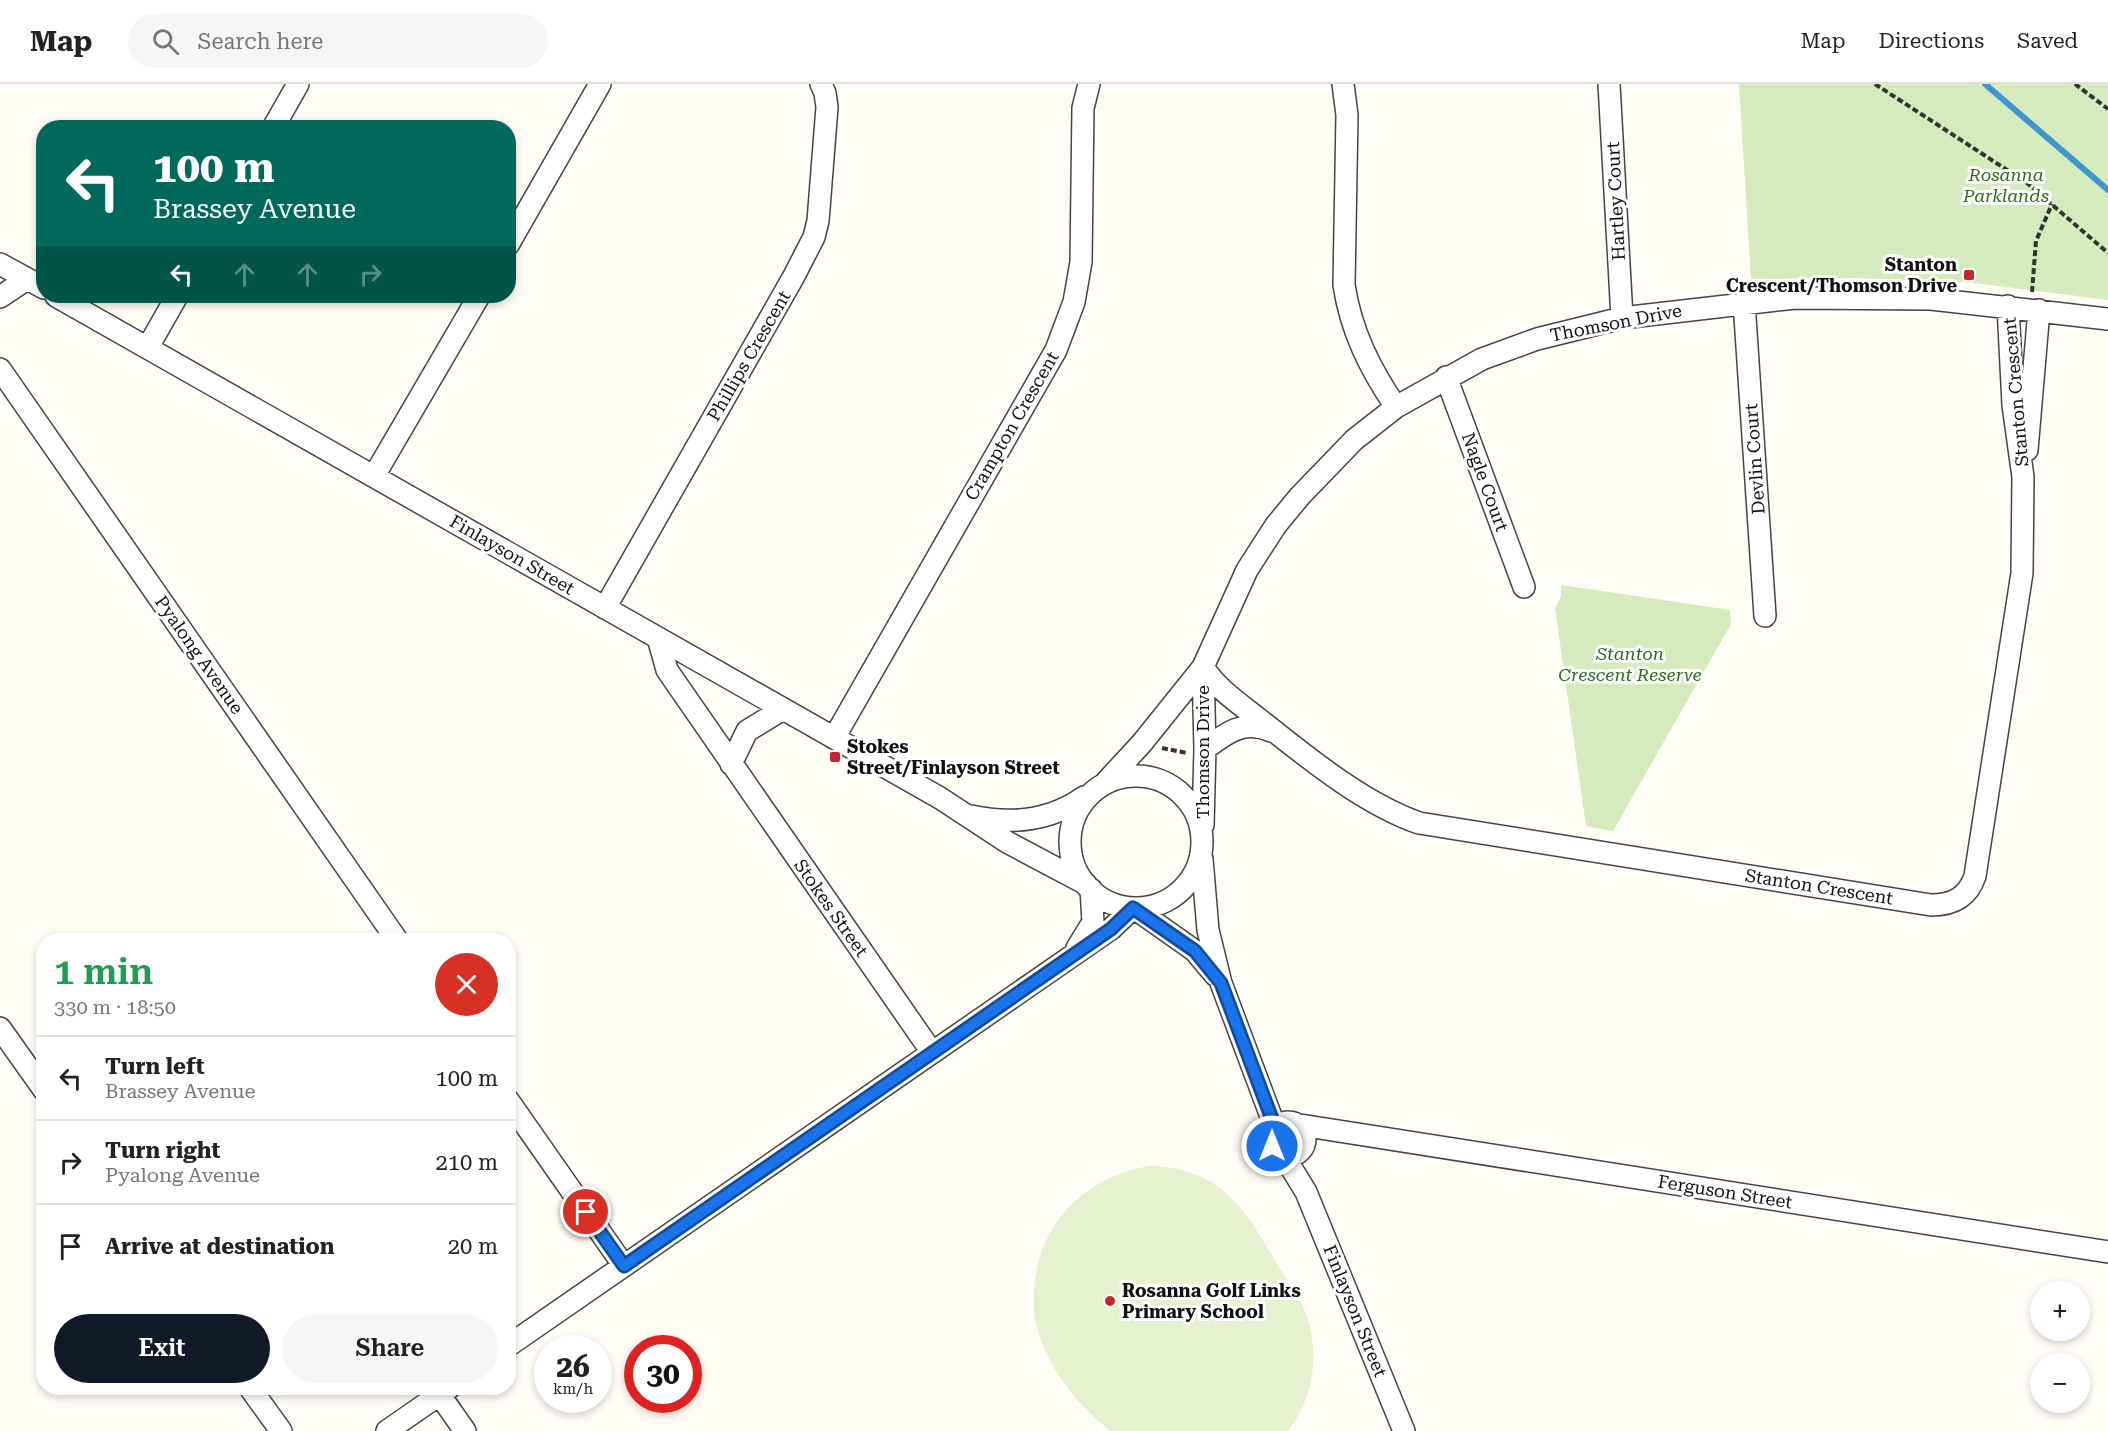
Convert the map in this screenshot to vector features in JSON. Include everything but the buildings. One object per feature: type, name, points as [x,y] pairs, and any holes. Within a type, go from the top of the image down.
[{"type":"street","points":[[278,120],[298,84]]},
{"type":"street","points":[[516,231],[600,84]]},
{"type":"street","name":"Phillips Crescent","points":[[605,608],[814,237],[818,221],[827,107],[821,84]]},
{"type":"street","name":"Crampton Crescent","points":[[834,738],[1056,350],[1066,326],[1074,302],[1081,262],[1083,108],[1089,84]]},
{"type":"street","points":[[1343,84],[1347,115],[1344,285],[1348,308],[1366,358],[1396,407]]},
{"type":"street","name":"Hartley Court","points":[[1609,84],[1622,318]]},
{"type":"street","points":[[0,264],[35,284]]},
{"type":"street","points":[[0,297],[35,284]]},
{"type":"street","name":"Thomson Drive","points":[[1102,785],[1142,743],[1203,667],[1247,570],[1276,525],[1328,465],[1396,407],[1446,377],[1482,359],[1537,339],[1622,318],[1744,302],[1871,297],[1931,299],[2108,319]]},
{"type":"street","name":"Devlin Court","points":[[1744,302],[1765,615]]},
{"type":"street","name":"Finlayson Street","points":[[68,303],[834,738],[968,815],[1006,842],[1088,887]]},
{"type":"street","points":[[147,347],[173,303]]},
{"type":"street","points":[[374,476],[475,303]]},
{"type":"street","name":"Stanton Crescent","points":[[2008,306],[2013,405],[2023,477]]},
{"type":"street","name":"Stanton Crescent","points":[[1203,667],[1226,695],[1277,733],[1374,803],[1419,823],[1931,905],[1950,903],[1964,895],[1975,876],[2022,573],[2023,477],[2032,405],[2035,309]]},
{"type":"street","name":"Pyalong Avenue","points":[[0,369],[392,933]]},
{"type":"street","name":"Nagle Court","points":[[1446,377],[1524,587]]},
{"type":"street","name":"Stokes Street","points":[[658,638],[668,670],[931,1051]]},
{"type":"street","name":"Thomson Drive","points":[[1202,844],[1205,749],[1203,667]]},
{"type":"street","points":[[731,764],[747,731],[783,709]]},
{"type":"street","name":"Stanton Crescent","points":[[1205,749],[1228,732],[1242,726],[1258,726],[1277,733]]},
{"type":"street","points":[[1221,983],[1195,951],[1133,908],[1109,902],[1088,887],[1074,864],[1072,828],[1081,806],[1102,785],[1136,775],[1165,782],[1181,793],[1194,809],[1202,844],[1206,918],[1221,983],[1264,1093],[1286,1124],[1302,1131],[1296,1150],[1272,1146],[1271,1137],[1286,1124]]},
{"type":"street","name":"Finlayson Street","points":[[968,815],[1005,821],[1045,817],[1068,808],[1102,785]]},
{"type":"street","points":[[516,1340],[1068,956],[1118,924],[1133,908],[1155,905],[1180,891],[1192,877],[1202,844]]},
{"type":"street","points":[[1068,956],[1082,942],[1092,925],[1088,887]]},
{"type":"street","points":[[0,1028],[36,1079]]},
{"type":"street","points":[[516,1111],[624,1266]]},
{"type":"street","name":"Ferguson Street","points":[[1286,1124],[2108,1252]]},
{"type":"street","name":"Ferguson Street","points":[[1296,1150],[1343,1133]]},
{"type":"street","name":"Finlayson Street","points":[[1296,1150],[1306,1192],[1404,1431]]},
{"type":"street","points":[[255,1395],[281,1431]]},
{"type":"street","points":[[387,1431],[438,1395]]},
{"type":"street","points":[[446,1395],[465,1431]]},
{"type":"path","points":[[1875,84],[1993,159],[2052,204],[2108,254]]},
{"type":"path","points":[[2075,84],[2108,109]]},
{"type":"path","points":[[2035,309],[2036,241],[2052,204]]},
{"type":"green space","name":"Rosanna Parklands","points":[[1739,84],[2108,84],[2108,300],[1966,282],[1853,278],[1751,279]]},
{"type":"green space","name":"Stanton Crescent Reserve","points":[[1561,585],[1730,610],[1731,624],[1613,831],[1586,826],[1555,608],[1561,597]]},
{"type":"green space","points":[[1150,1166],[1174,1168],[1195,1174],[1227,1194],[1253,1224],[1300,1301],[1306,1314],[1313,1344],[1312,1375],[1304,1404],[1288,1431],[1110,1431],[1073,1395],[1046,1353],[1035,1320],[1033,1304],[1035,1279],[1048,1237],[1059,1219],[1089,1190],[1128,1171]]},
{"type":"waterway","points":[[1985,84],[2108,190]]},
{"type":"place","name":"Stanton Crescent/Thomson Drive","points":[[1969,275]]},
{"type":"place","name":"Stokes Street/Finlayson Street","points":[[835,757]]},
{"type":"place","name":"Rosanna Golf Links Primary School","points":[[1110,1301]]},
{"type":"route","points":[[586,1212],[624,1266],[1068,956],[1111,929],[1133,908],[1195,951],[1221,983],[1275,1127],[1271,1137],[1272,1146]]}]
